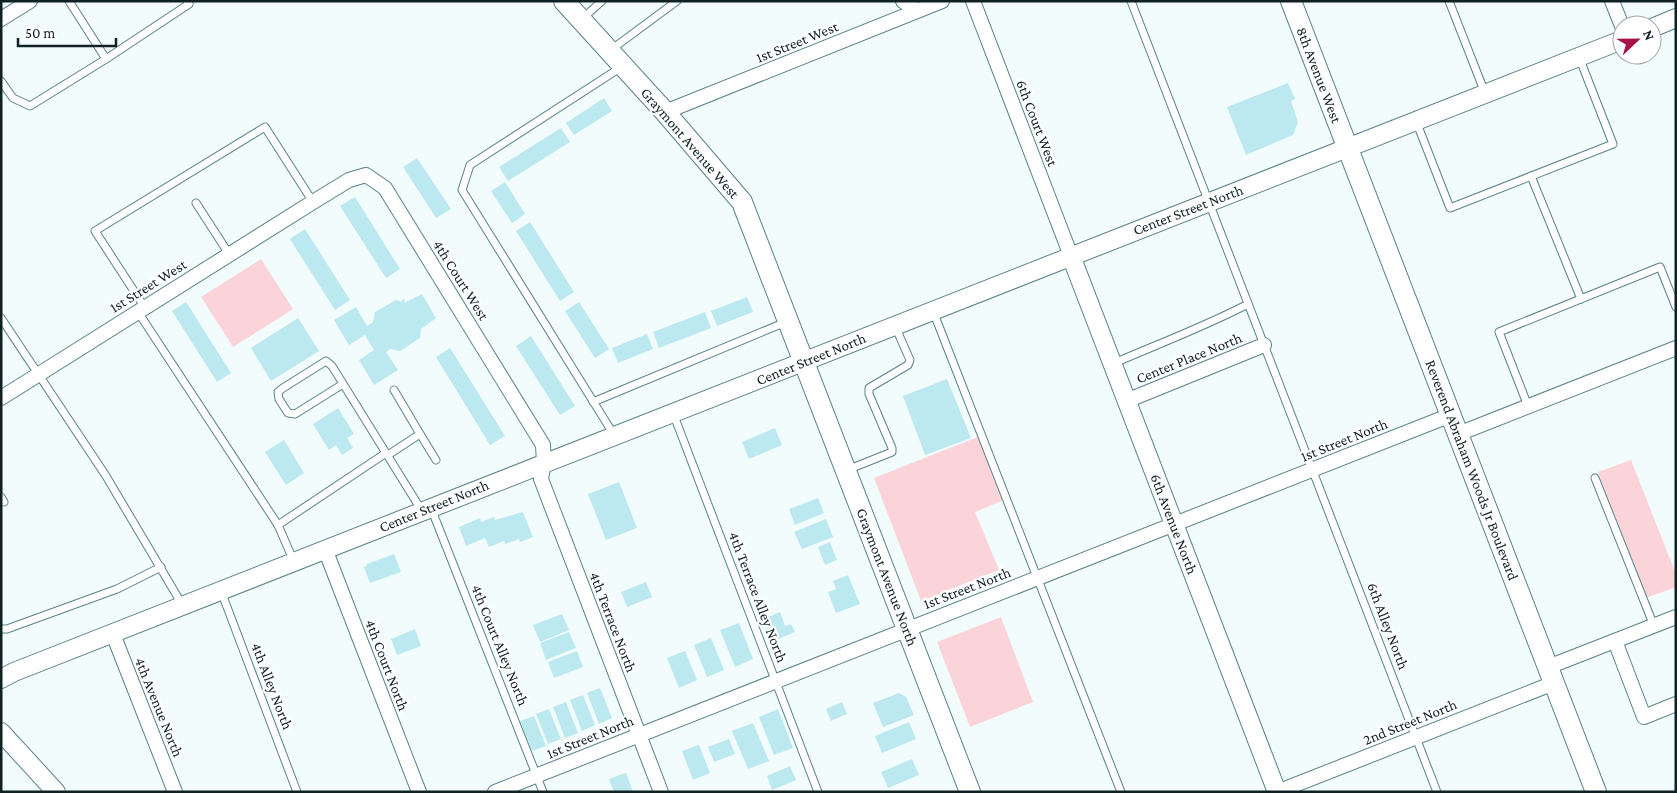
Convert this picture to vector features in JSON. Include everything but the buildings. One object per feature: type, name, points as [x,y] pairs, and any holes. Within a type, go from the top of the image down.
[{"type":"main road","name":"Graymont Avenue West","points":[[564,1],[665,112],[742,202],[804,362]]},
{"type":"main road","name":"8th Avenue West","points":[[1291,1],[1348,148]]},
{"type":"main road","name":"Reverend Abraham Woods Jr Boulevard","points":[[1348,148],[1596,792]]},
{"type":"main road","name":"Graymont Avenue North","points":[[804,362],[970,792]]},
{"type":"street","points":[[1,19],[30,1]]},
{"type":"street","points":[[903,1],[917,10]]},
{"type":"street","name":"1st Street West","points":[[665,112],[942,1]]},
{"type":"street","name":"6th Court West","points":[[973,1],[1071,256]]},
{"type":"street","points":[[1612,1],[1618,15]]},
{"type":"street","points":[[1662,25],[1675,21]]},
{"type":"street","name":"Center Street North","points":[[1,679],[14,672],[325,549],[1612,44]]},
{"type":"street","name":"4th Court West","points":[[313,202],[349,180],[366,175],[385,188],[543,445],[544,463]]},
{"type":"street","name":"1st Street West","points":[[1,398],[313,202]]},
{"type":"street","name":"6th Avenue North","points":[[1071,256],[1277,792]]},
{"type":"street","name":"Center Place North","points":[[1126,401],[1264,345]]},
{"type":"street","points":[[1458,434],[1676,348]]},
{"type":"street","name":"1st Street North","points":[[495,792],[1451,415]]},
{"type":"street","name":"4th Terrace North","points":[[544,463],[541,479],[661,792]]},
{"type":"street","name":"4th Court North","points":[[325,549],[419,792]]},
{"type":"street","name":"2nd Street North","points":[[1277,792],[1416,737],[1551,675],[1615,641],[1676,617]]},
{"type":"street","name":"4th Avenue North","points":[[112,634],[175,792]]},
{"type":"street","points":[[1615,641],[1644,716],[1676,704]]},
{"type":"street","points":[[1,732],[56,792]]},
{"type":"lane","points":[[69,1],[106,59]]},
{"type":"lane","points":[[1,81],[13,98],[30,106],[182,9],[188,4],[187,1]]},
{"type":"lane","points":[[581,20],[602,1]]},
{"type":"lane","points":[[609,51],[677,1]]},
{"type":"lane","name":"6th Alley North","points":[[1131,1],[1437,792]]},
{"type":"lane","points":[[1449,1],[1485,94]]},
{"type":"lane","points":[[1416,121],[1450,208],[1612,144],[1578,57]]},
{"type":"lane","points":[[614,436],[462,190],[470,165],[623,66]]},
{"type":"lane","points":[[294,562],[278,524],[141,310],[95,231],[265,127],[313,202]]},
{"type":"lane","points":[[1531,176],[1581,299]]},
{"type":"lane","points":[[196,203],[229,254]]},
{"type":"lane","points":[[1528,406],[1498,332],[1660,267],[1676,307]]},
{"type":"lane","points":[[1112,364],[1163,341],[1213,322],[1248,304]]},
{"type":"lane","points":[[933,311],[1121,792]]},
{"type":"lane","points":[[1,318],[106,476],[183,606]]},
{"type":"lane","points":[[593,402],[788,321]]},
{"type":"lane","points":[[846,471],[892,452],[869,394],[870,388],[908,365],[910,360],[894,326]]},
{"type":"lane","name":"4th Court Alley North","points":[[343,384],[295,414],[288,413],[279,399],[278,392],[326,361],[332,366],[387,454],[426,510],[543,792]]},
{"type":"lane","points":[[394,390],[436,460]]},
{"type":"lane","name":"4th Terrace Alley North","points":[[672,413],[818,792]]},
{"type":"lane","points":[[278,524],[420,434]]},
{"type":"lane","points":[[1595,478],[1654,626]]},
{"type":"lane","points":[[1,630],[117,589],[161,567]]},
{"type":"lane","name":"4th Alley North","points":[[221,591],[297,792]]},
{"type":"shaded area","points":[[261,259],[293,309],[233,347],[201,297]]},
{"type":"shaded area","points":[[980,436],[1004,500],[975,512],[999,570],[921,601],[874,478]]},
{"type":"shaded area","points":[[1631,460],[1676,574],[1676,587],[1646,598],[1598,472]]},
{"type":"shaded area","points":[[1001,617],[1033,702],[970,727],[937,642]]}]
